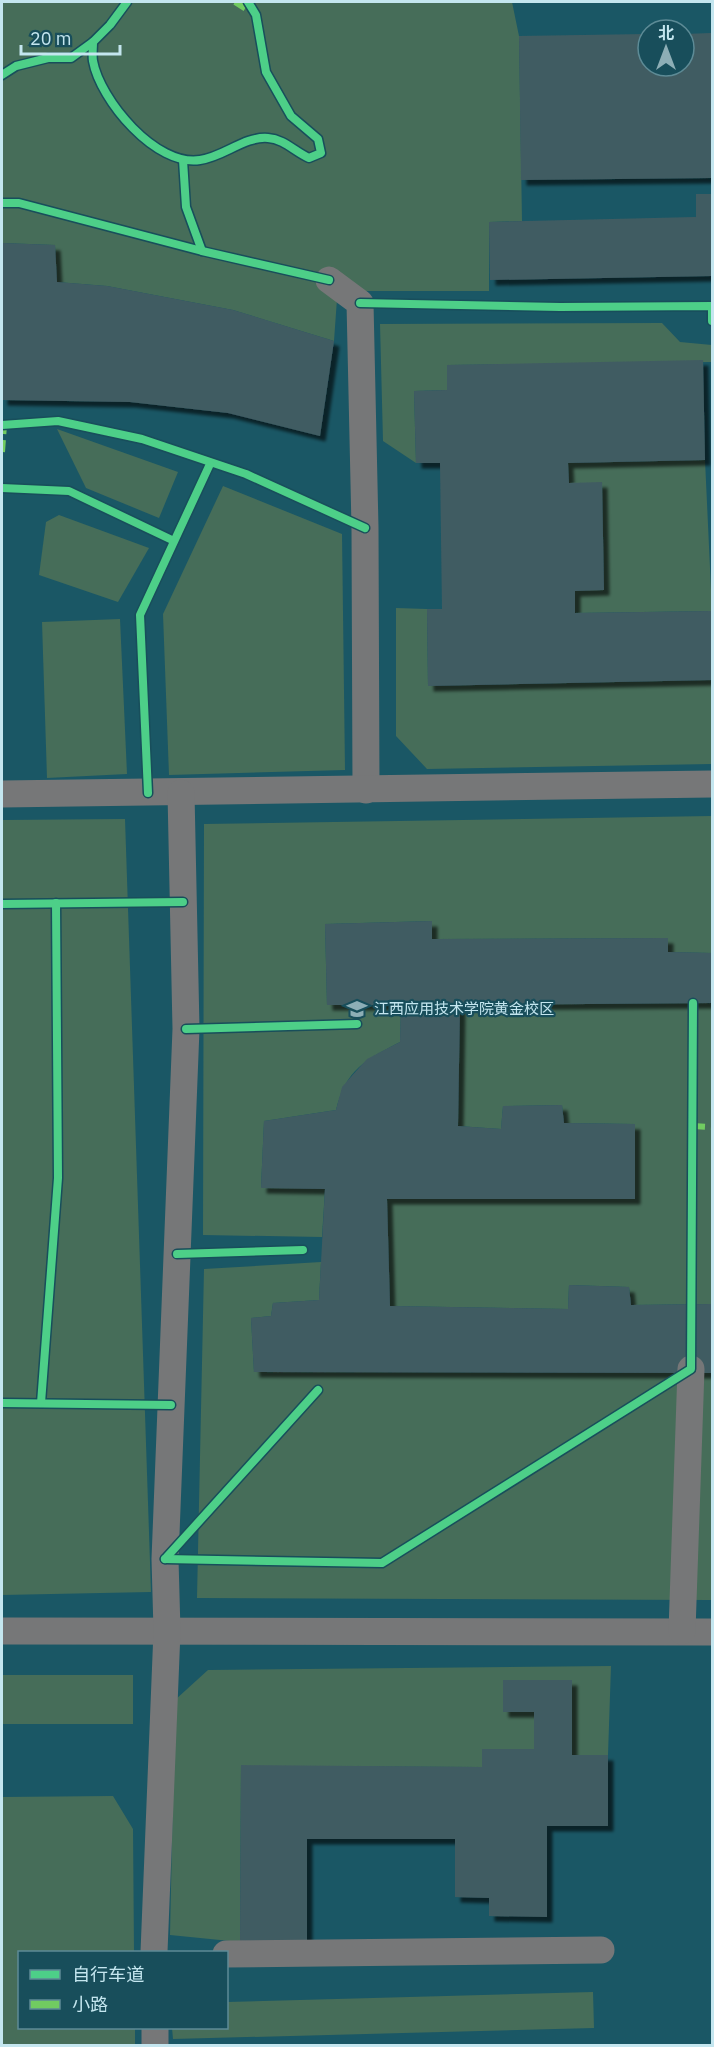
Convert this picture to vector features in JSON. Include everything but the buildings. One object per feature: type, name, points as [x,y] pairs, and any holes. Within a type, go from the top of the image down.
[{"type":"street","points":[[329,280],[360,303],[365,528],[366,790]]},
{"type":"street","points":[[2,794],[712,784]]},
{"type":"street","points":[[154,1951],[167,1631],[165,1559],[186,1029],[181,793]]},
{"type":"street","points":[[682,1631],[691,1370]]},
{"type":"street","points":[[2,1631],[712,1632]]},
{"type":"street","points":[[228,1954],[601,1950]]},
{"type":"street","points":[[155,2029],[155,2046]]},
{"type":"shaded area","name":"江西应用技术学院黄金校区","points":[[2,2],[712,2],[712,2045],[2,2045]]},
{"type":"green space","points":[[2,2],[512,2],[519,36],[522,221],[489,222],[489,291],[359,291],[337,299],[334,341],[233,310],[107,286],[57,282],[55,245],[2,243]]},
{"type":"green space","points":[[662,323],[680,342],[712,345],[712,362],[447,365],[447,390],[414,391],[416,463],[383,441],[380,324]]},
{"type":"green space","points":[[57,429],[178,472],[159,518],[86,488]]},
{"type":"green space","points":[[705,460],[712,611],[575,613],[575,591],[604,589],[602,483],[569,483],[568,463]]},
{"type":"green space","points":[[223,486],[342,534],[345,770],[169,775],[163,614]]},
{"type":"green space","points":[[59,515],[149,548],[118,602],[39,575],[46,522]]},
{"type":"green space","points":[[396,608],[427,609],[428,686],[712,680],[712,764],[427,769],[396,736]]},
{"type":"green space","points":[[120,619],[127,774],[47,778],[42,622]]},
{"type":"green space","points":[[712,816],[712,953],[668,952],[667,938],[432,939],[431,921],[325,924],[327,1005],[401,1005],[400,1042],[377,1054],[351,1075],[340,1096],[336,1110],[264,1121],[261,1187],[325,1189],[322,1237],[203,1235],[204,824]]},
{"type":"green space","points":[[125,819],[151,1592],[2,1595],[2,820]]},
{"type":"green space","points":[[712,1003],[712,1304],[631,1305],[629,1287],[569,1285],[568,1309],[390,1306],[387,1199],[634,1199],[634,1124],[564,1123],[562,1105],[503,1106],[501,1129],[458,1126],[460,1005]]},
{"type":"green space","points":[[321,1262],[319,1300],[273,1303],[271,1316],[251,1318],[254,1372],[712,1373],[712,1600],[197,1598],[204,1269]]},
{"type":"green space","points":[[611,1666],[608,1755],[572,1755],[571,1680],[504,1680],[503,1712],[534,1712],[534,1749],[482,1749],[482,1767],[241,1766],[240,1942],[170,1935],[175,1700],[208,1670]]},
{"type":"green space","points":[[2,1675],[133,1675],[133,1724],[2,1724]]},
{"type":"green space","points":[[113,1796],[133,1829],[134,1951],[18,1951],[18,2029],[135,2029],[135,2045],[2,2045],[2,1797]]},
{"type":"green space","points":[[593,1992],[594,2028],[173,2039],[172,2029],[228,2029],[228,2002]]},
{"type":"marked path","points":[[235,2],[251,12]]},
{"type":"marked path","points":[[2,452],[4,425]]},
{"type":"marked path","points":[[693,1126],[712,1127]]},
{"type":"cycle path","points":[[127,2],[110,25],[93,42],[93,61],[106,94],[133,128],[149,142],[166,153],[183,159],[209,158],[259,138],[274,139],[309,158],[321,153],[318,139],[291,116],[266,72],[256,15],[248,2]]},
{"type":"cycle path","points":[[2,75],[16,66],[48,58],[71,58],[93,42]]},
{"type":"cycle path","points":[[183,160],[186,207],[202,251]]},
{"type":"cycle path","points":[[2,203],[19,203],[202,251],[329,280]]},
{"type":"cycle path","points":[[360,303],[560,307],[712,306],[712,321]]},
{"type":"cycle path","points":[[2,425],[58,421],[142,439],[246,474],[365,528]]},
{"type":"cycle path","points":[[148,793],[140,615],[210,464]]},
{"type":"cycle path","points":[[2,488],[69,491],[172,540]]},
{"type":"cycle path","points":[[2,904],[183,902]]},
{"type":"cycle path","points":[[41,1403],[58,1178],[56,903]]},
{"type":"cycle path","points":[[165,1559],[382,1563],[691,1369],[693,1003]]},
{"type":"cycle path","points":[[186,1029],[357,1024]]},
{"type":"cycle path","points":[[177,1254],[303,1250]]},
{"type":"cycle path","points":[[165,1559],[318,1390]]},
{"type":"cycle path","points":[[2,1403],[171,1405]]},
{"type":"place","name":"江西应用技术学院黄金校区","points":[[357,1009]]}]
